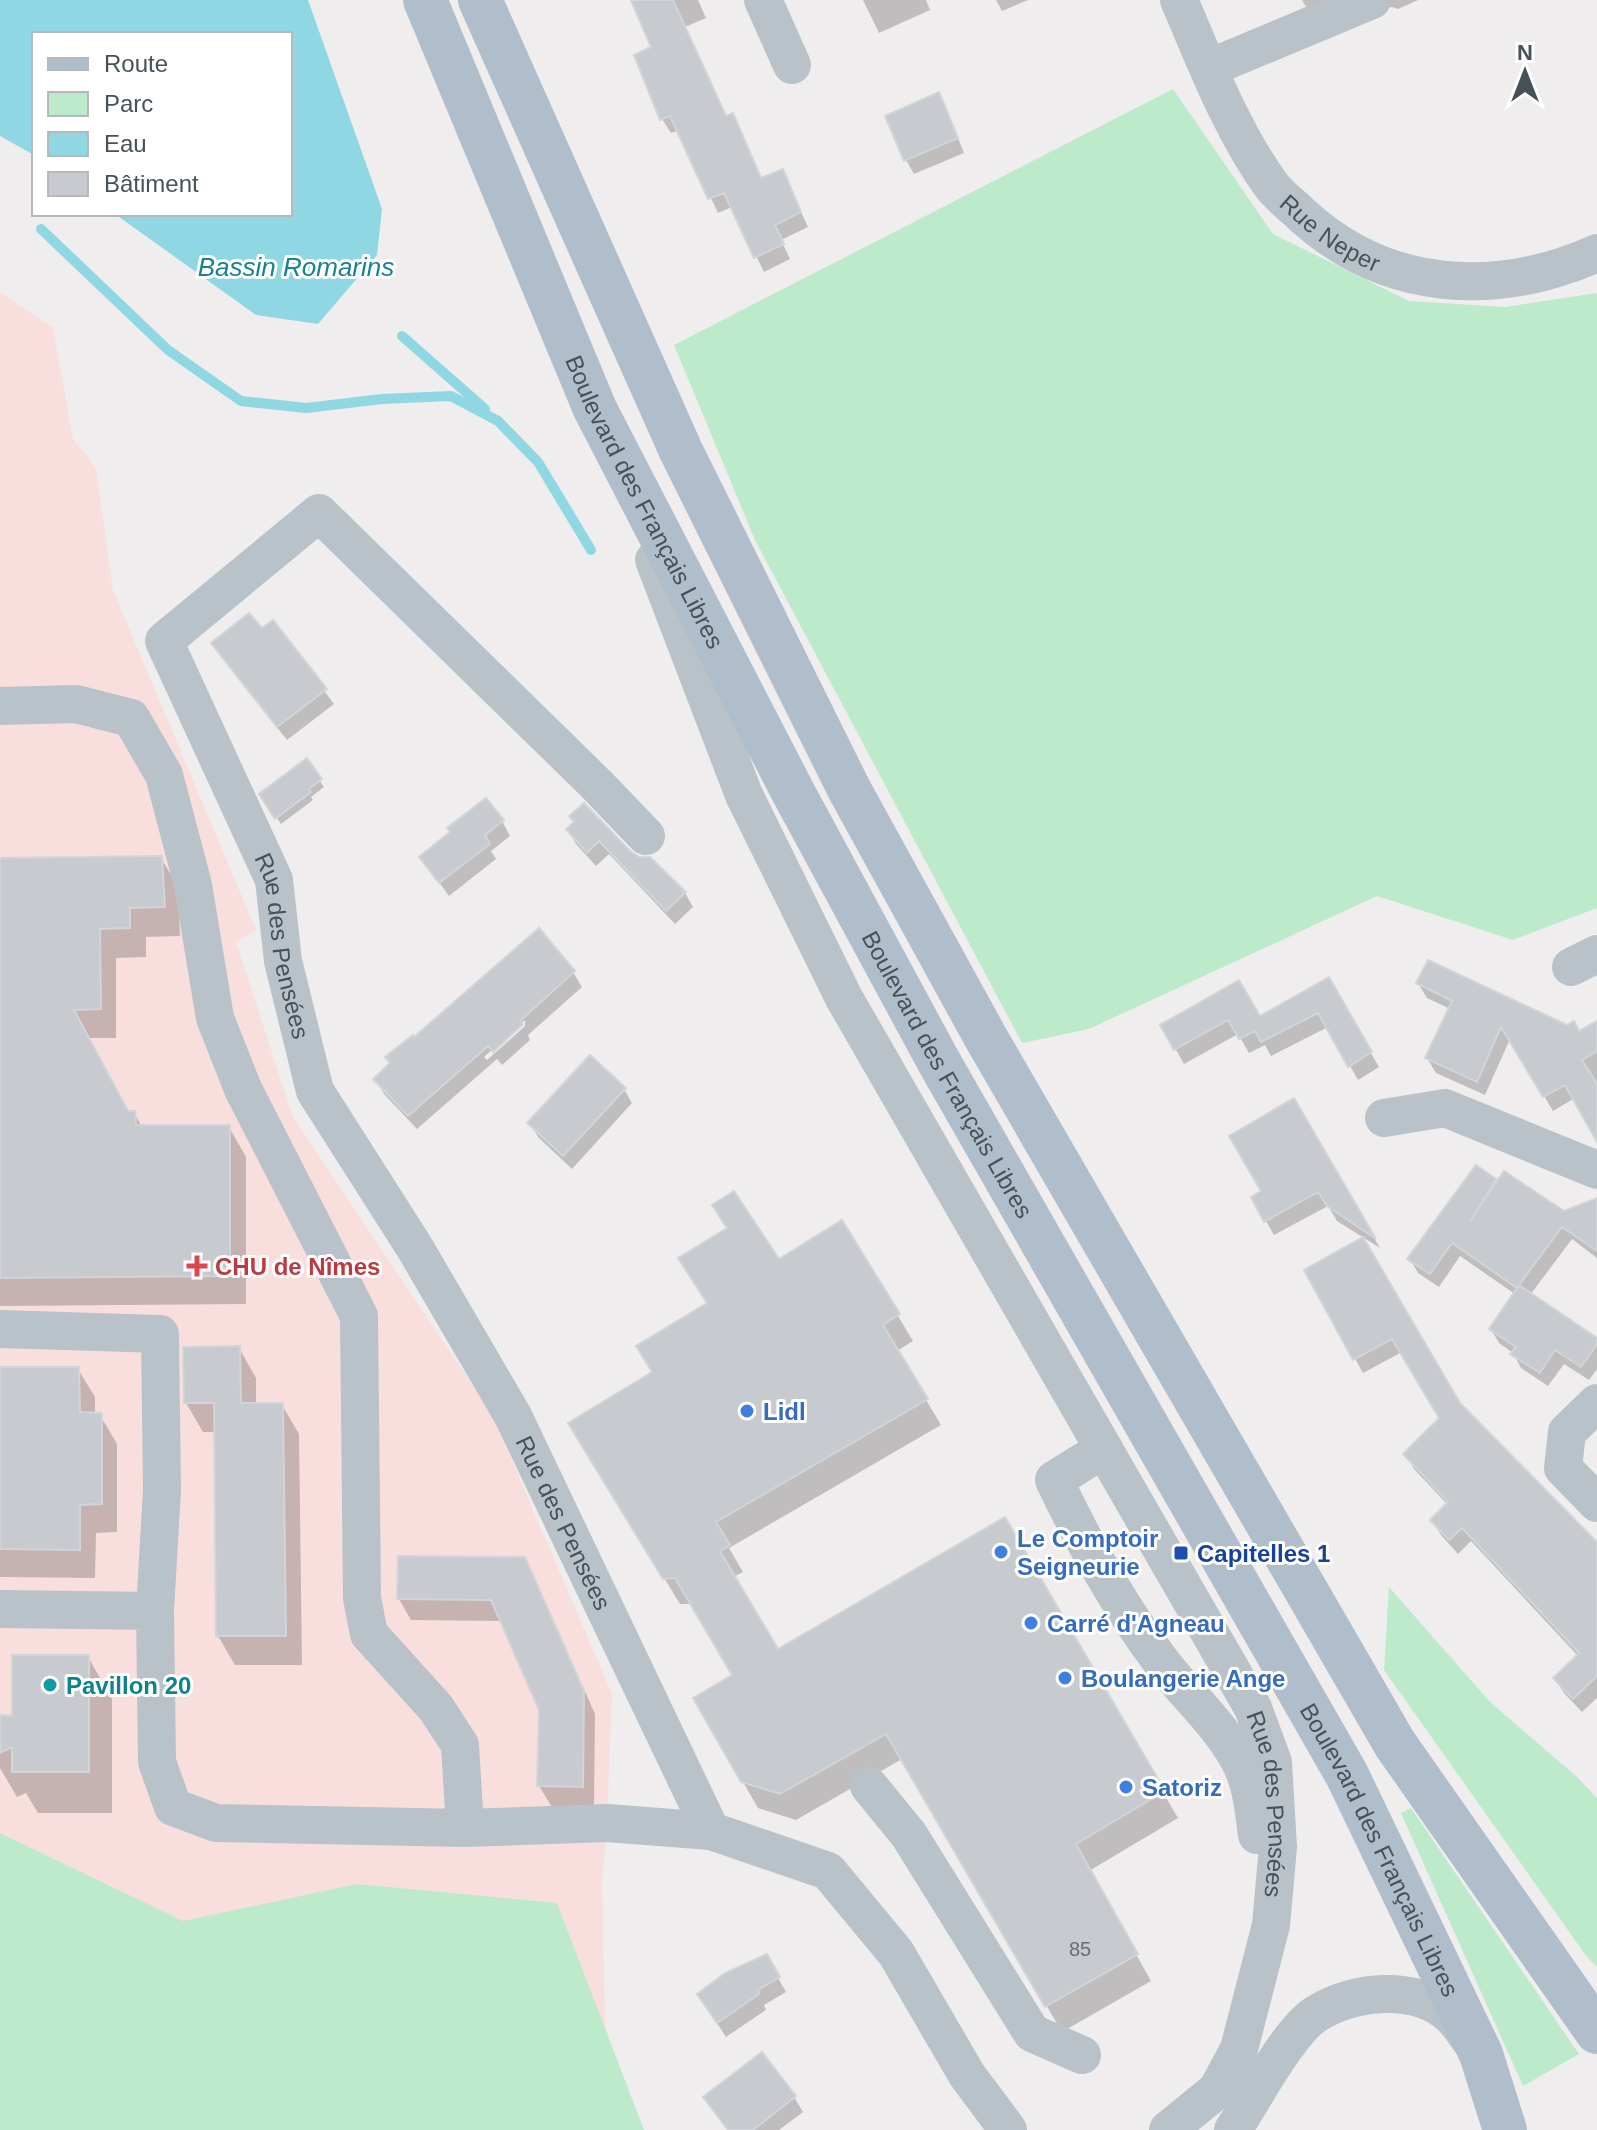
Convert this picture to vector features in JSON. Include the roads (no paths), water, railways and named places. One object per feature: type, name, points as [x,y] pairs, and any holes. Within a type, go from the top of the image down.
[{"type":"main road","name":"Boulevard des Français Libres","points":[[425,0],[595,409],[793,792],[931,1048],[1347,1775],[1481,2054],[1505,2130]]},
{"type":"main road","points":[[480,0],[681,451],[849,789],[948,969],[1395,1744],[1597,2032]]},
{"type":"street","points":[[763,0],[792,65]]},
{"type":"street","name":"Rue Neper","points":[[1179,0],[1241,137],[1273,188],[1315,227],[1352,253],[1405,272],[1473,283],[1516,279],[1566,267],[1597,253]]},
{"type":"street","points":[[1209,68],[1372,0]]},
{"type":"street","name":"Rue des Pensées","points":[[595,409],[744,795],[844,998],[1253,1708],[1273,1762],[1278,1847],[1271,1925],[1239,2049],[1217,2090],[1178,2127]]},
{"type":"street","name":"Rue des Pensées","points":[[646,836],[319,513],[164,641],[274,880],[283,961],[315,1091],[415,1248],[513,1416],[711,1831]]},
{"type":"street","points":[[0,706],[76,704],[131,718],[164,775],[193,885],[215,1018],[243,1089],[359,1316],[362,1598],[369,1634],[436,1708],[460,1745],[465,1828]]},
{"type":"street","points":[[1384,1118],[1445,1108],[1597,1170]]},
{"type":"street","points":[[0,1329],[160,1334],[162,1490],[155,1611],[157,1762],[173,1807],[216,1823],[465,1828],[607,1823],[711,1831],[828,1871],[896,1953],[967,2075],[1008,2130]]},
{"type":"street","points":[[1597,1403],[1567,1432],[1563,1468],[1597,1503]]},
{"type":"street","points":[[1104,1449],[1054,1480],[1092,1553],[1157,1656],[1223,1735],[1244,1770],[1252,1798],[1258,1844],[1256,1885],[1239,1985],[1222,2040],[1178,2127]]},
{"type":"street","points":[[0,1609],[155,1611]]},
{"type":"street","points":[[869,1786],[909,1835],[1032,2033],[1082,2055]]},
{"type":"street","points":[[1233,2130],[1291,2041],[1315,2015],[1349,1999],[1389,1993],[1425,2001],[1450,2015],[1481,2054]]},
{"type":"water","name":"Bassin Romarins","points":[[0,0],[308,0],[382,209],[377,255],[318,324],[256,315],[118,216],[292,216],[292,32],[32,32],[32,154],[0,136]]},
{"type":"waterway","points":[[41,229],[168,350],[241,401],[306,408],[382,399],[451,396],[498,421],[538,462],[591,550]]},
{"type":"waterway","points":[[402,336],[485,409]]},
{"type":"place","name":"CHU de Nîmes","points":[[197,1266]]},
{"type":"place","name":"Lidl","points":[[747,1411]]},
{"type":"place","name":"Le Comptoir Seigneurie","points":[[1001,1552]]},
{"type":"place","name":"Capitelles 1","points":[[1181,1553]]},
{"type":"place","name":"Carré d'Agneau","points":[[1031,1623]]},
{"type":"place","name":"Boulangerie Ange","points":[[1065,1678]]},
{"type":"place","name":"Pavillon 20","points":[[50,1685]]},
{"type":"place","name":"Satoriz","points":[[1126,1787]]}]
